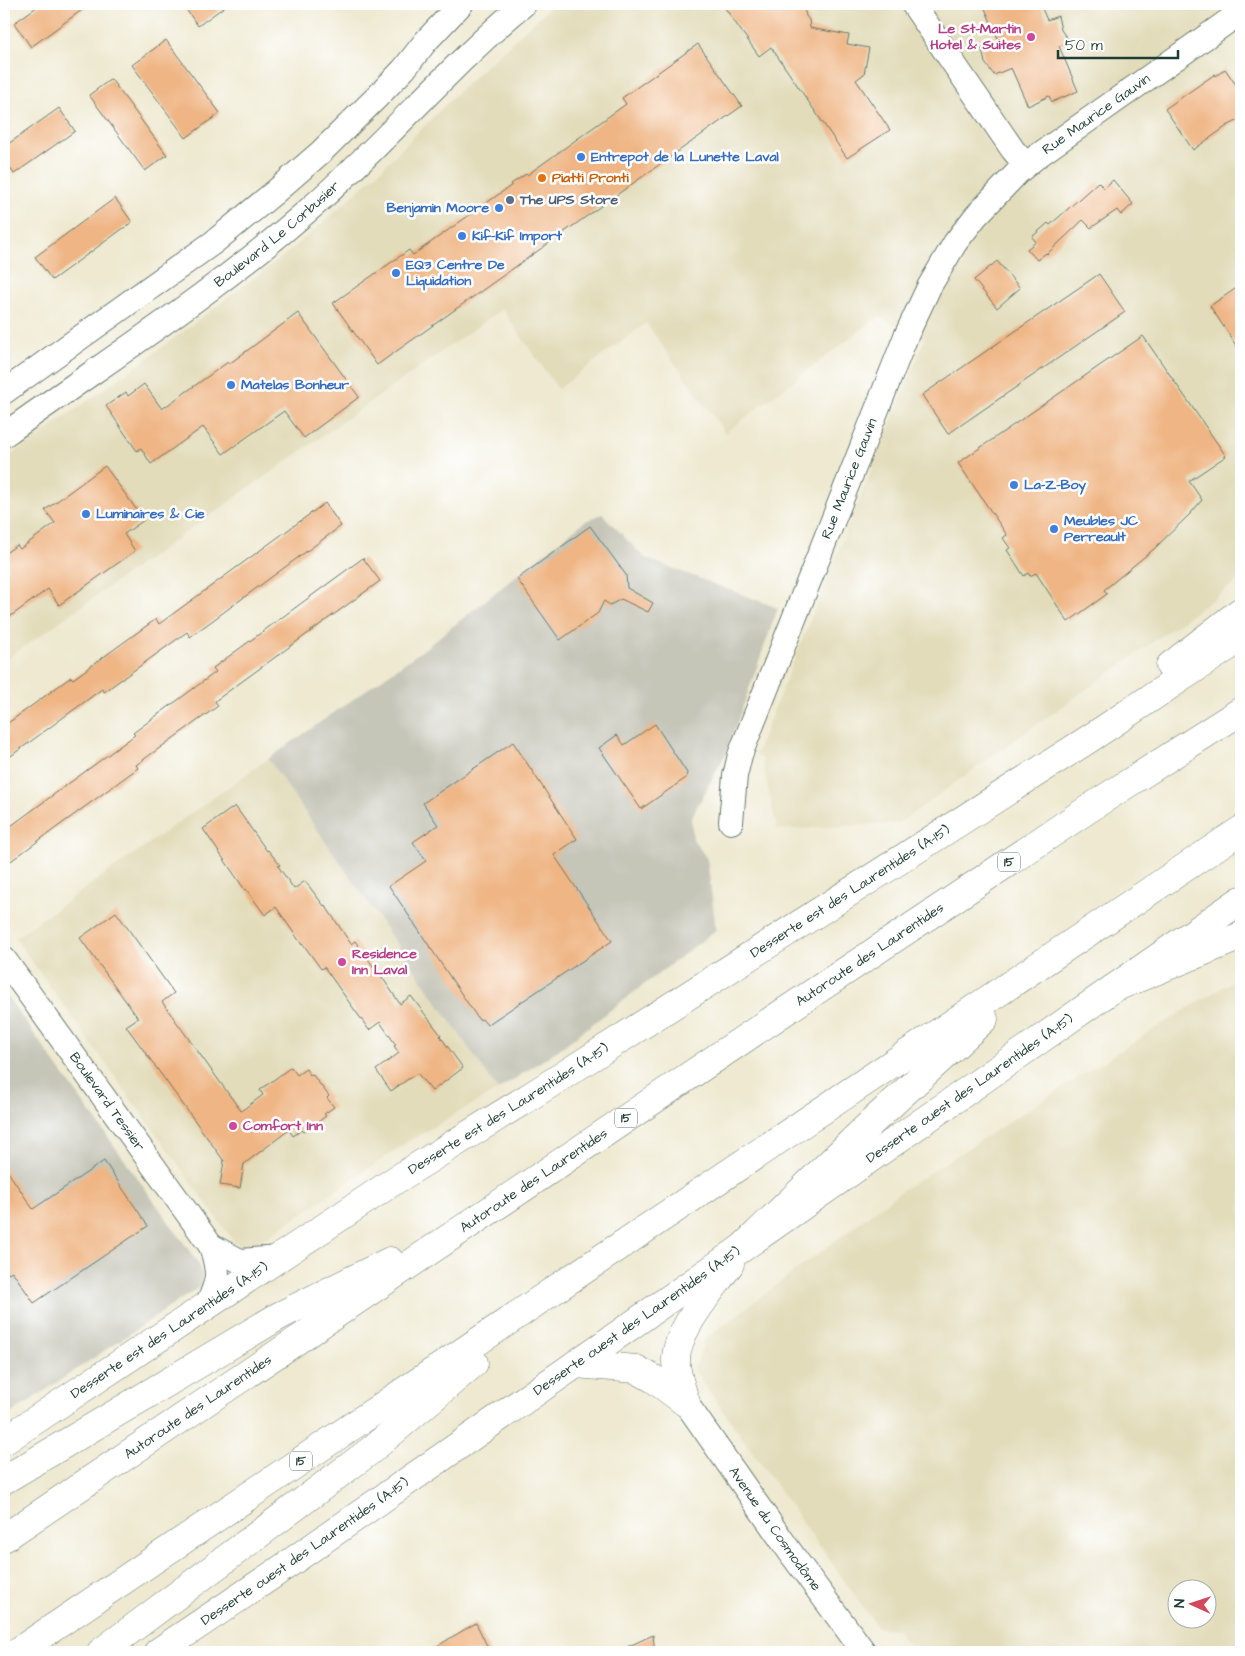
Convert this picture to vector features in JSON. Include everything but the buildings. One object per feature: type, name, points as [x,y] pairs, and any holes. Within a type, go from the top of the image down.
[{"type":"main road","points":[[1017,785],[1241,611]]},
{"type":"main road","points":[[1017,785],[1241,638]]},
{"type":"main road","name":"Autoroute des Laurentides","points":[[4,1538],[1099,802],[1241,711]]},
{"type":"main road","name":"Desserte est des Laurentides (A-15)","points":[[4,1441],[394,1180],[542,1089],[1017,785]]},
{"type":"main road","name":"15","points":[[17,1652],[1241,830]]},
{"type":"main road","points":[[1114,988],[1241,900]]},
{"type":"main road","points":[[1114,988],[1241,936]]},
{"type":"main road","points":[[686,1403],[676,1363],[680,1339],[691,1319],[742,1248],[871,1123],[1051,958]]},
{"type":"main road","name":"Desserte ouest des Laurentides (A-15)","points":[[158,1652],[274,1574],[1114,988]]},
{"type":"main road","points":[[4,1480],[279,1316],[475,1220]]},
{"type":"main road","points":[[100,1652],[370,1450],[584,1270]]},
{"type":"main road","points":[[576,1364],[636,1370],[654,1379],[686,1403]]},
{"type":"street","points":[[4,392],[214,242],[275,192],[321,152],[377,97],[404,69],[426,40],[461,4]]},
{"type":"street","name":"Boulevard Le Corbusier","points":[[4,435],[203,294],[281,234],[337,186],[482,41],[524,4]]},
{"type":"street","points":[[912,4],[1013,150],[1026,164]]},
{"type":"street","name":"Rue Maurice Gauvin","points":[[731,822],[735,776],[740,755],[914,317],[937,272],[955,243],[976,216],[1026,164],[1241,12]]},
{"type":"street","name":"Boulevard Tessier","points":[[4,959],[211,1246],[218,1275],[214,1291],[207,1306]]},
{"type":"street","name":"Boulevard Tessier","points":[[211,1246],[240,1261],[279,1258]]},
{"type":"street","name":"Avenue du Cosmodôme","points":[[686,1403],[799,1564],[864,1652]]},
{"type":"shaded area","points":[[554,4],[1241,4],[1241,575],[1234,584],[899,823],[777,830],[762,759],[755,756],[925,338],[878,317],[725,433],[646,323],[558,389],[502,309],[4,661],[4,460],[141,363],[283,256],[318,227],[379,172],[458,92]]},
{"type":"shaded area","points":[[602,514],[645,558],[778,608],[726,753],[691,818],[693,839],[707,859],[716,930],[558,1050],[498,1090],[268,759],[423,650],[584,522]]},
{"type":"shaded area","points":[[268,759],[498,1090],[412,1139],[255,1245],[242,1247],[234,1242],[15,938]]},
{"type":"shaded area","points":[[1241,976],[1241,1652],[912,1652],[896,1629],[878,1628],[694,1370],[705,1339],[904,1189],[1162,1024]]},
{"type":"shaded area","points":[[4,992],[199,1264],[203,1280],[198,1288],[4,1418]]},
{"type":"place","name":"Le St-Martin Hotel & Suites","points":[[1031,37]]},
{"type":"place","name":"Entrepot de la Lunette Laval","points":[[581,157]]},
{"type":"place","name":"Piatti Pronti","points":[[542,178]]},
{"type":"place","name":"The UPS Store","points":[[510,200]]},
{"type":"place","name":"Benjamin Moore","points":[[499,208]]},
{"type":"place","name":"Kif-Kif Import","points":[[462,236]]},
{"type":"place","name":"EQ3 Centre De Liquidation","points":[[396,273]]},
{"type":"place","name":"Matelas Bonheur","points":[[231,385]]},
{"type":"place","name":"La-Z-Boy","points":[[1014,485]]},
{"type":"place","name":"Luminaires & Cie","points":[[86,514]]},
{"type":"place","name":"Meubles JC Perreault","points":[[1054,529]]},
{"type":"place","name":"Residence Inn Laval","points":[[342,962]]},
{"type":"place","name":"Comfort Inn","points":[[233,1126]]}]
